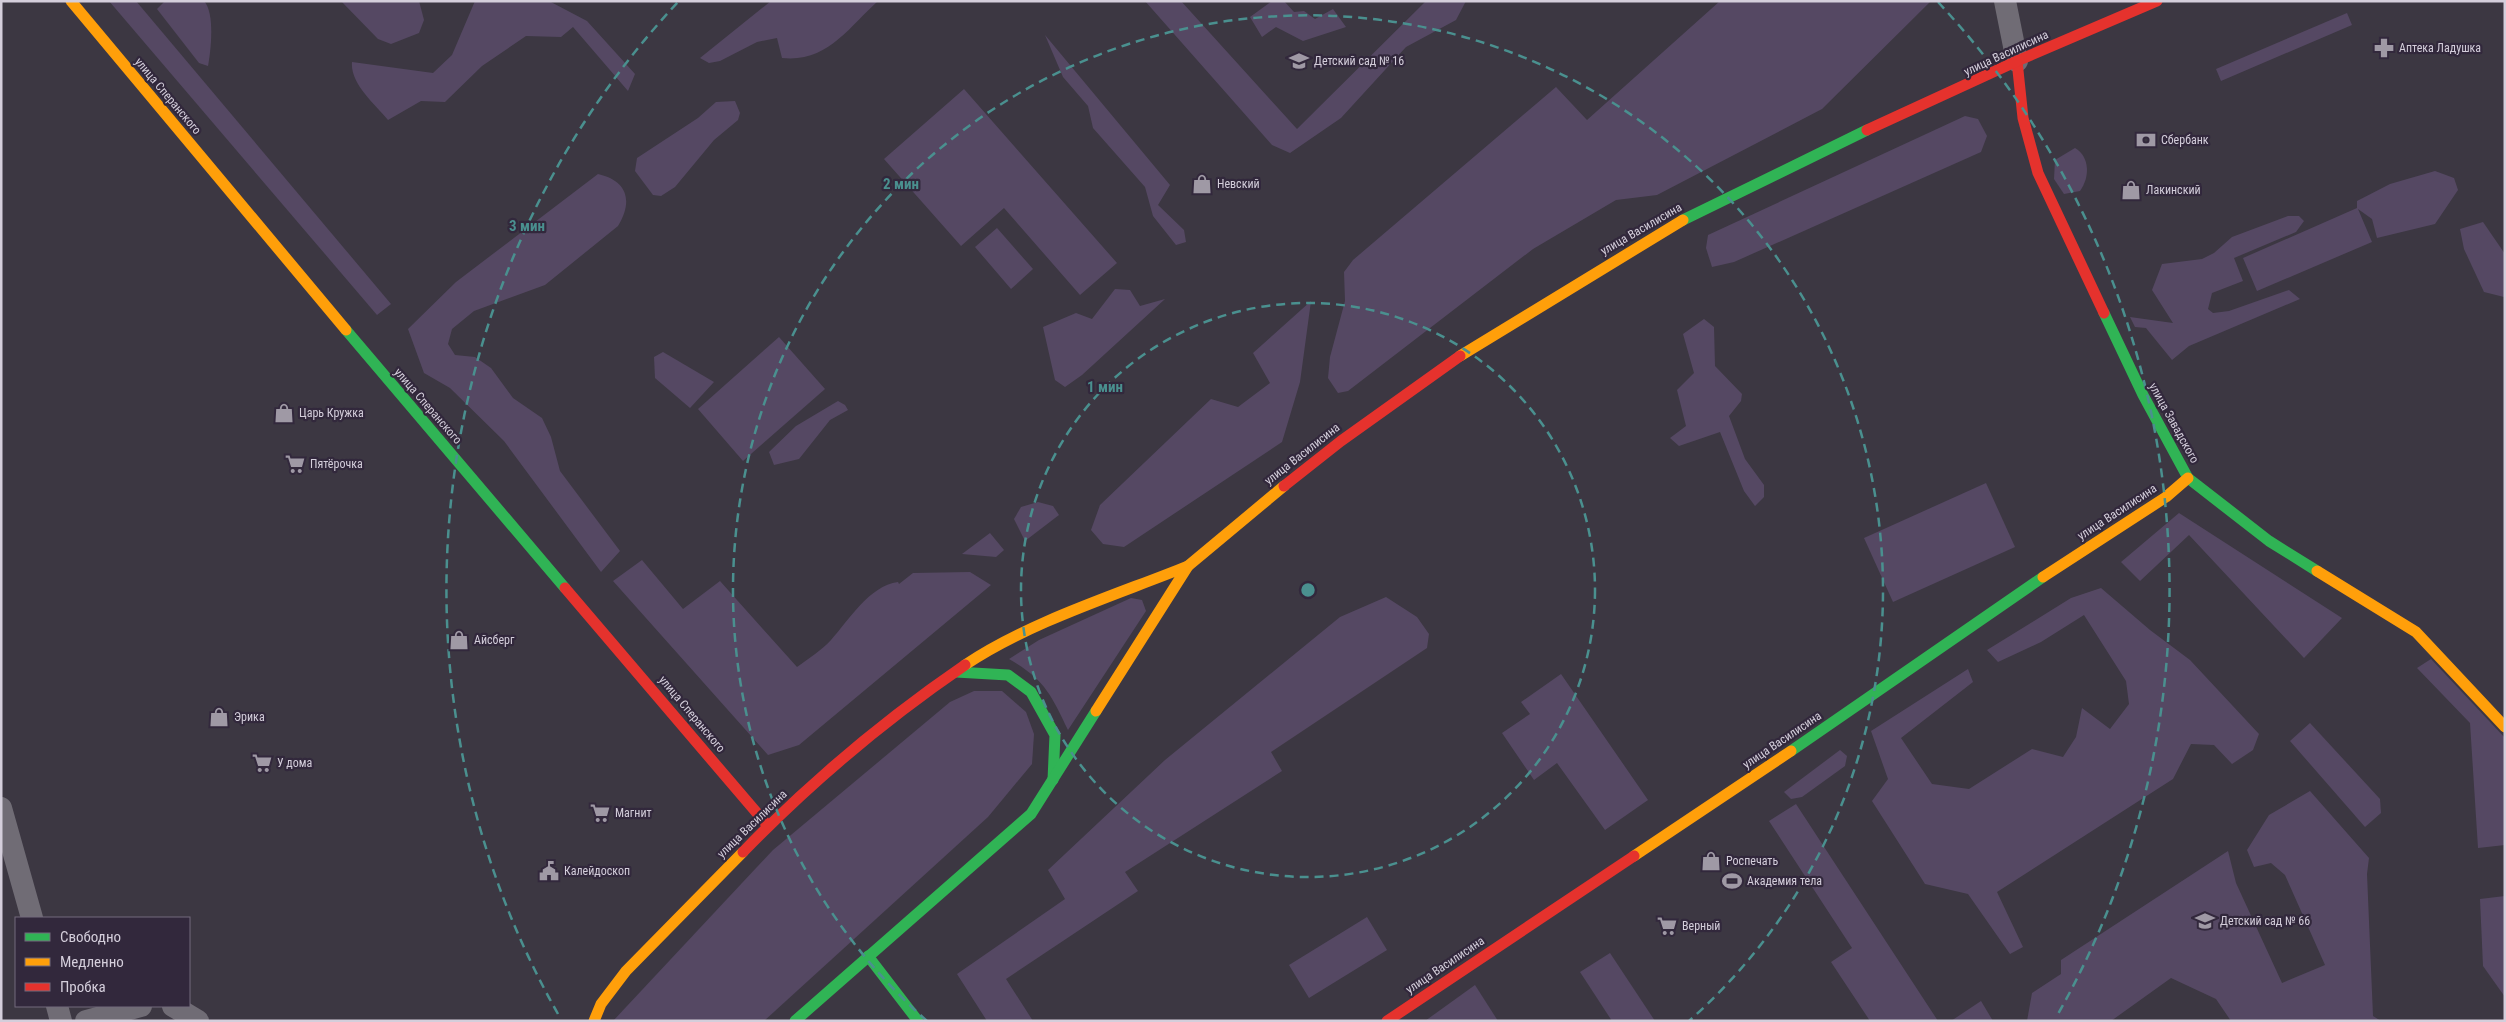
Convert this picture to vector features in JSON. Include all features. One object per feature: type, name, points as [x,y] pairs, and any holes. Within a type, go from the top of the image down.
[{"type":"street","name":"улица Сперанского","points":[[71,1],[358,345],[768,826]]},
{"type":"street","points":[[2005,1],[2017,61]]},
{"type":"street","name":"улица Василисина","points":[[796,1021],[1031,814],[1188,566],[1267,499],[1341,441],[1474,346],[1674,224],[1822,151],[2017,61],[2157,1]]},
{"type":"street","name":"улица Завадского","points":[[2017,61],[2019,97],[2028,144],[2038,173],[2143,395],[2188,478],[2269,541],[2416,632],[2505,727]]},
{"type":"street","name":"улица Василисина","points":[[1387,1021],[1829,725],[2062,564],[2166,498],[2188,478]]},
{"type":"street","name":"улица Василисина","points":[[594,1021],[601,1004],[626,971],[768,826],[846,757],[929,690],[985,652],[1022,633],[1188,566]]},
{"type":"street","points":[[956,672],[1008,675],[1031,692],[1045,714],[1055,736],[1053,782]]},
{"type":"street","points":[[1,808],[32,917]]},
{"type":"street","points":[[868,956],[918,1021]]},
{"type":"street","points":[[57,1007],[61,1021]]},
{"type":"street","points":[[86,1021],[137,1007]]},
{"type":"street","points":[[175,1007],[198,1021]]},
{"type":"shaded area","points":[[109,1],[136,1],[391,304],[377,315]]},
{"type":"shaded area","points":[[165,1],[204,1],[210,14],[211,23],[208,66],[199,63],[157,9]]},
{"type":"shaded area","points":[[341,1],[419,1],[424,20],[419,33],[391,44],[378,39]]},
{"type":"shaded area","points":[[475,1],[549,1],[587,21],[635,74],[628,91],[573,27],[561,37],[526,36],[482,66],[445,102],[421,101],[388,120],[359,86],[352,70],[352,62],[433,73],[452,55]]},
{"type":"shaded area","points":[[771,1],[878,1],[836,41],[812,55],[798,58],[782,58],[777,38],[757,42],[720,61],[709,63],[700,58]]},
{"type":"shaded area","points":[[1145,1],[1181,1],[1297,129],[1426,1],[1466,1],[1456,20],[1406,47],[1341,118],[1290,153],[1272,145]]},
{"type":"shaded area","points":[[1272,1],[1284,1],[1294,12],[1304,11],[1315,19],[1333,9],[1346,27],[1303,41],[1276,27],[1262,37],[1250,17]]},
{"type":"shaded area","points":[[1720,1],[1931,1],[1822,109],[1657,195],[1616,200],[1533,249],[1348,391],[1338,393],[1328,378],[1330,357],[1345,301],[1344,272],[1353,260],[1556,87],[1587,120]]},
{"type":"shaded area","points":[[2347,13],[2352,25],[2221,81],[2216,69]]},
{"type":"shaded area","points":[[1045,35],[1170,185],[1158,205],[1184,230],[1186,242],[1176,245],[1153,216],[1145,187],[1093,128],[1088,106],[1063,77]]},
{"type":"shaded area","points":[[964,89],[1117,263],[1080,295],[1004,208],[961,246],[884,159]]},
{"type":"shaded area","points":[[735,101],[740,113],[738,120],[714,140],[675,187],[661,196],[653,195],[635,171],[637,158],[698,118],[716,102]]},
{"type":"shaded area","points":[[1965,116],[1978,119],[1987,136],[1981,152],[1734,262],[1712,267],[1706,248],[1708,235]]},
{"type":"shaded area","points":[[2075,148],[2084,157],[2086,162],[2086,180],[2080,191],[2064,194],[2054,179],[2055,160]]},
{"type":"shaded area","points":[[2435,171],[2454,178],[2458,190],[2435,224],[2377,238],[2372,219],[2358,209],[2372,242],[2257,291],[2243,258],[2357,208],[2357,201],[2390,184]]},
{"type":"shaded area","points":[[598,174],[616,182],[625,193],[625,208],[618,226],[545,285],[474,311],[452,329],[448,344],[455,355],[475,357],[491,368],[513,398],[542,418],[551,437],[560,471],[620,551],[601,572],[504,441],[450,388],[424,373],[408,329],[456,282]]},
{"type":"shaded area","points":[[2288,216],[2299,216],[2304,221],[2296,232],[2234,258],[2243,281],[2212,293],[2208,309],[2213,313],[2229,311],[2289,290],[2300,299],[2189,346],[2172,360],[2146,328],[2135,327],[2130,317],[2173,323],[2152,290],[2162,264],[2202,259],[2214,253],[2232,237]]},
{"type":"shaded area","points":[[2483,222],[2505,254],[2504,297],[2484,292],[2464,249],[2460,229]]},
{"type":"shaded area","points":[[997,228],[1033,269],[1011,289],[975,247]]},
{"type":"shaded area","points":[[1115,289],[1130,290],[1140,306],[1165,299],[1082,375],[1065,387],[1055,380],[1043,327],[1076,313],[1092,319]]},
{"type":"shaded area","points":[[1311,301],[1300,382],[1282,442],[1124,547],[1103,544],[1091,530],[1100,505],[1211,399],[1238,407],[1270,383],[1253,353]]},
{"type":"shaded area","points":[[1704,319],[1714,327],[1715,366],[1742,394],[1741,401],[1729,416],[1745,459],[1764,485],[1764,497],[1755,506],[1744,491],[1720,432],[1679,446],[1670,438],[1686,426],[1677,390],[1694,373],[1683,334]]},
{"type":"shaded area","points":[[779,337],[825,389],[743,461],[698,409]]},
{"type":"shaded area","points":[[663,352],[714,382],[690,408],[655,378],[654,357]]},
{"type":"shaded area","points":[[838,401],[845,405],[848,410],[830,420],[799,459],[774,465],[769,452],[796,426]]},
{"type":"shaded area","points":[[1986,483],[2015,547],[1893,602],[1864,538]]},
{"type":"shaded area","points":[[1038,502],[1053,506],[1059,515],[1025,541],[1014,519],[1021,507]]},
{"type":"shaded area","points":[[2179,513],[2342,618],[2304,658],[2189,535],[2140,581],[2121,562]]},
{"type":"shaded area","points":[[990,533],[1004,550],[996,557],[962,554]]},
{"type":"shaded area","points":[[642,560],[683,609],[720,581],[797,667],[827,644],[869,597],[888,585],[898,582],[899,584],[913,573],[970,572],[991,585],[799,745],[768,755],[613,581]]},
{"type":"shaded area","points":[[2101,588],[2150,630],[2190,660],[2259,734],[2253,750],[2232,764],[2214,745],[2191,744],[2173,779],[1997,892],[2023,947],[2010,954],[1968,894],[1925,884],[1872,801],[1888,779],[1871,731],[1968,669],[1973,682],[1901,738],[1932,784],[1969,789],[2032,749],[2063,757],[2076,737],[2082,708],[2110,729],[2129,704],[2126,681],[2084,615],[2041,642],[1998,662],[1987,650],[2071,598]]},
{"type":"shaded area","points":[[1386,597],[1417,617],[1429,634],[1427,648],[1271,752],[1282,771],[1125,872],[1138,891],[1006,979],[1033,1021],[987,1021],[957,974],[1065,899],[1048,870],[1165,760],[1340,617]]},
{"type":"shaded area","points":[[1131,598],[1142,600],[1146,611],[1068,730],[1057,707],[1039,681],[1031,673],[1009,659],[1039,640]]},
{"type":"shaded area","points":[[2431,659],[2505,738],[2505,845],[2478,848],[2470,723],[2417,668]]},
{"type":"shaded area","points":[[1561,674],[1648,800],[1605,830],[1557,763],[1534,780],[1502,733],[1530,714],[1521,702]]},
{"type":"shaded area","points":[[974,691],[1002,691],[1026,712],[1034,734],[1032,764],[988,817],[764,1021],[613,1021],[773,850],[950,702]]},
{"type":"shaded area","points":[[2310,723],[2380,799],[2381,813],[2365,827],[2290,741]]},
{"type":"shaded area","points":[[1840,750],[1847,756],[1845,766],[1802,797],[1791,799],[1784,792]]},
{"type":"shaded area","points":[[2310,791],[2369,858],[2367,874],[2373,1016],[2381,1021],[2231,1021],[2216,999],[2171,978],[2111,1021],[2027,1021],[2032,993],[2061,974],[2061,960],[2228,851],[2236,883],[2282,983],[2325,965],[2285,875],[2271,863],[2254,867],[2247,850],[2269,815]]},
{"type":"shaded area","points":[[1796,804],[1938,1021],[1870,1021],[1831,962],[1852,948],[1769,821]]},
{"type":"shaded area","points":[[2505,896],[2505,997],[2483,966],[2480,899]]},
{"type":"shaded area","points":[[1367,917],[1387,950],[1309,998],[1289,965]]},
{"type":"shaded area","points":[[1610,953],[1655,1021],[1612,1021],[1580,972]]},
{"type":"shaded area","points":[[1475,985],[1498,1021],[1425,1021]]},
{"type":"shaded area","points":[[1981,1001],[1993,1021],[1951,1021]]},
{"type":"traffic: fast","points":[[1683,220],[1867,130]]},
{"type":"traffic: fast","points":[[2104,313],[2143,395],[2188,478],[2269,541],[2317,571]]},
{"type":"traffic: fast","points":[[346,330],[565,588]]},
{"type":"traffic: fast","points":[[1791,751],[2043,577]]},
{"type":"traffic: fast","points":[[956,672],[1008,675],[1031,692],[1055,735],[1053,780]]},
{"type":"traffic: fast","points":[[795,1021],[1031,814],[1096,711]]},
{"type":"traffic: fast","points":[[868,956],[918,1021]]},
{"type":"traffic: slow","points":[[71,1],[346,330]]},
{"type":"traffic: slow","points":[[1460,356],[1683,220]]},
{"type":"traffic: slow","points":[[2043,577],[2166,497],[2188,478]]},
{"type":"traffic: slow","points":[[1096,711],[1188,566],[1284,486]]},
{"type":"traffic: slow","points":[[965,665],[1017,635],[1045,622],[1188,566]]},
{"type":"traffic: slow","points":[[2317,571],[2416,632],[2505,727]]},
{"type":"traffic: slow","points":[[1634,856],[1791,751]]},
{"type":"traffic: slow","points":[[594,1021],[601,1004],[626,971],[743,852]]},
{"type":"traffic: jam","points":[[1867,130],[2017,61],[2157,1]]},
{"type":"traffic: jam","points":[[2017,61],[2023,118],[2038,173],[2104,313]]},
{"type":"traffic: jam","points":[[1284,486],[1341,441],[1460,356]]},
{"type":"traffic: jam","points":[[565,588],[768,826]]},
{"type":"traffic: jam","points":[[743,852],[795,801],[849,753],[906,707],[965,665]]},
{"type":"traffic: jam","points":[[1387,1021],[1634,856]]},
{"type":"place","name":"Аптека Ладушка","points":[[2384,48]]},
{"type":"place","name":"Детский сад № 16","points":[[1299,61]]},
{"type":"place","name":"Сбербанк","points":[[2146,140]]},
{"type":"place","name":"Невский","points":[[1202,184]]},
{"type":"place","name":"Лакинский","points":[[2131,190]]},
{"type":"place","name":"Царь Кружка","points":[[284,413]]},
{"type":"place","name":"Пятёрочка","points":[[295,464]]},
{"type":"place","name":"Айсберг","points":[[459,640]]},
{"type":"place","name":"Эрика","points":[[219,717]]},
{"type":"place","name":"У дома","points":[[262,763]]},
{"type":"place","name":"Магнит","points":[[600,813]]},
{"type":"place","name":"Роспечать","points":[[1711,861]]},
{"type":"place","name":"Калейдоскоп","points":[[549,871]]},
{"type":"place","name":"Академия тела","points":[[1732,881]]},
{"type":"place","name":"Детский сад № 66","points":[[2205,921]]},
{"type":"place","name":"Верный","points":[[1667,926]]}]
